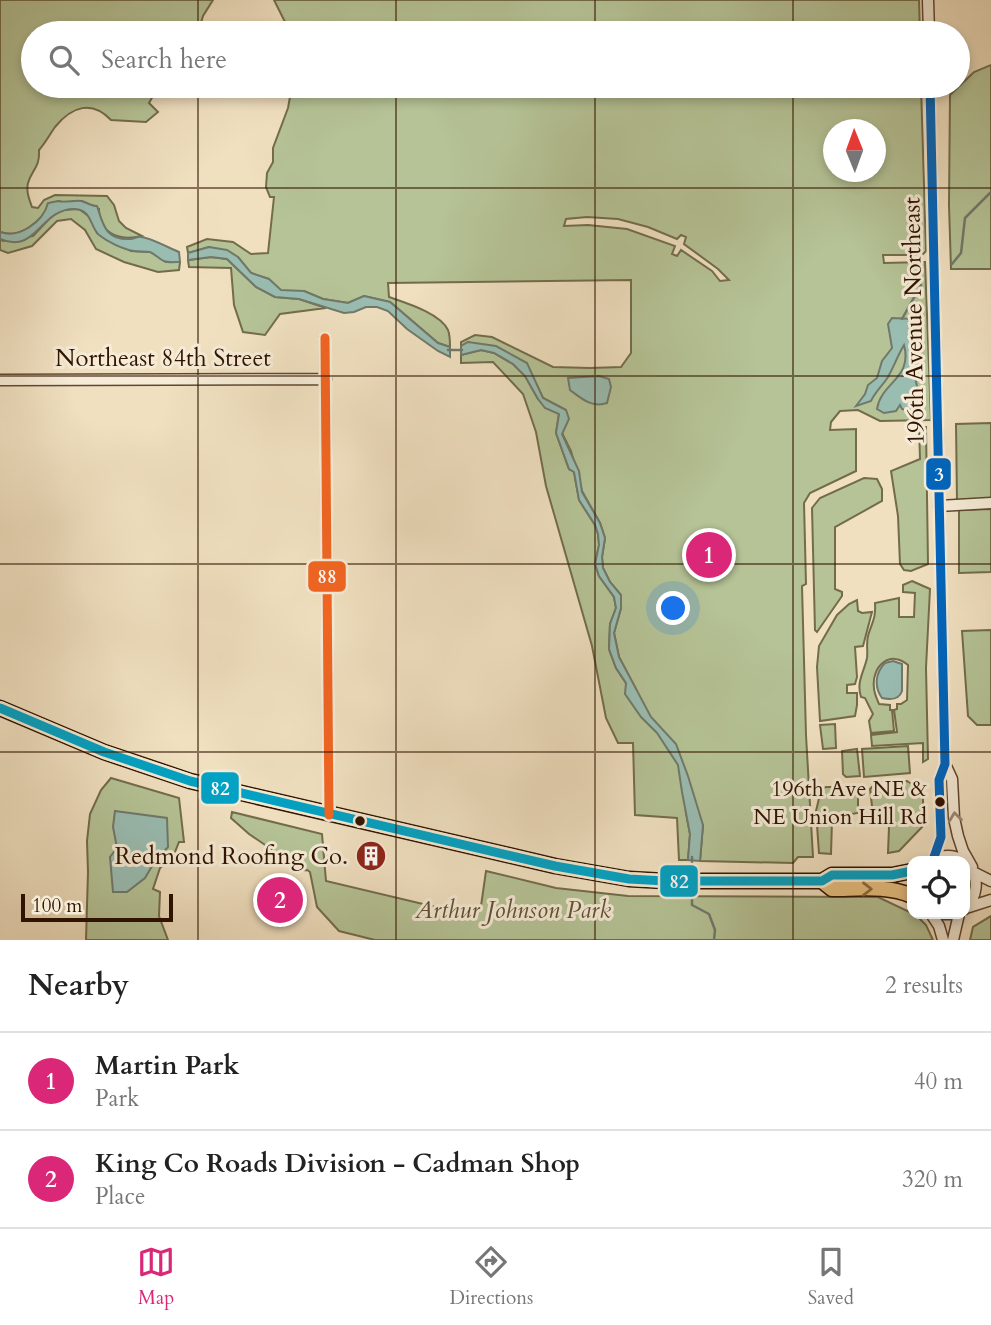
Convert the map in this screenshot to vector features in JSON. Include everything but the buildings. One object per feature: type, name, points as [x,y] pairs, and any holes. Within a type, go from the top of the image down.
[{"type":"main road","points":[[0,708],[104,752],[190,781],[585,872],[665,881],[822,881],[832,875],[892,875],[907,872]]},
{"type":"main road","points":[[822,881],[832,889],[885,889],[907,894]]},
{"type":"street","points":[[928,0],[929,21]]},
{"type":"street","name":"196th Avenue Northeast","points":[[930,98],[945,764],[939,780],[941,837],[934,856]]},
{"type":"street","points":[[325,338],[329,814]]},
{"type":"street","name":"Northeast 84th Street","points":[[0,380],[326,379]]},
{"type":"street","points":[[939,506],[991,503]]},
{"type":"street","name":"196th Avenue Northeast","points":[[945,764],[952,779],[958,836],[973,870]]},
{"type":"street","points":[[970,867],[991,881]]},
{"type":"street","points":[[970,904],[977,892],[978,883],[973,870]]},
{"type":"street","points":[[970,908],[991,900]]},
{"type":"street","points":[[935,919],[943,940]]},
{"type":"street","points":[[953,940],[959,919]]},
{"type":"green space","points":[[0,0],[213,0],[202,21],[21,21],[21,98],[152,98],[149,103],[158,112],[146,122],[111,120],[89,108],[75,110],[55,127],[39,150],[37,165],[28,183],[32,207],[38,208],[44,200],[55,195],[107,196],[114,205],[119,221],[142,236],[126,238],[113,234],[103,225],[99,209],[82,201],[58,201],[25,230],[9,234],[0,232]]},
{"type":"green space","points":[[274,0],[919,0],[920,21],[285,21]]},
{"type":"green space","points":[[991,65],[991,269],[951,269],[950,98],[970,98],[970,76]]},
{"type":"green space","points":[[290,98],[921,98],[926,251],[922,255],[883,255],[884,263],[925,262],[931,420],[880,421],[858,410],[840,411],[831,422],[830,430],[856,429],[856,471],[810,493],[804,503],[806,584],[802,586],[813,857],[798,857],[793,863],[700,861],[703,825],[686,813],[690,834],[688,860],[679,860],[677,818],[635,815],[633,743],[618,743],[606,718],[592,646],[546,486],[536,432],[523,394],[493,362],[461,363],[461,355],[481,350],[494,353],[513,364],[525,376],[538,399],[559,414],[556,433],[569,469],[574,472],[579,500],[598,534],[595,564],[599,576],[614,597],[616,608],[610,624],[609,649],[616,668],[626,683],[637,691],[619,657],[614,633],[621,608],[621,595],[603,568],[605,538],[600,523],[582,491],[571,451],[562,433],[566,410],[543,398],[526,363],[468,342],[461,346],[461,342],[475,335],[492,337],[553,367],[621,367],[631,353],[631,280],[388,283],[389,297],[422,309],[444,324],[449,332],[450,347],[438,343],[390,302],[364,296],[348,303],[323,299],[304,291],[281,291],[269,279],[251,273],[238,257],[209,247],[188,253],[187,247],[207,239],[233,242],[251,254],[268,253],[274,197],[270,197],[266,187],[267,173],[273,162],[273,148]],"holes":[[[587,217],[618,219],[677,239],[681,235],[686,237],[684,244],[729,280],[720,281],[712,271],[681,250],[677,256],[672,254],[675,246],[627,229],[588,225],[564,226],[566,219]]]},
{"type":"green space","points":[[79,209],[91,218],[97,233],[131,251],[151,252],[166,262],[180,262],[179,270],[158,272],[124,262],[96,249],[85,230],[71,219],[57,221],[32,246],[8,253],[0,250],[0,239],[3,241],[33,236],[51,217],[62,210]]},
{"type":"green space","points":[[211,257],[227,259],[256,287],[275,297],[299,299],[326,308],[280,314],[265,335],[243,332],[234,305],[231,268],[189,267],[188,260]]},
{"type":"green space","points":[[991,423],[991,500],[957,501],[956,424]]},
{"type":"green space","points":[[919,427],[926,427],[928,564],[911,571],[904,570],[900,564],[898,516],[891,471],[920,459]]},
{"type":"green space","points":[[864,478],[877,479],[882,489],[882,501],[835,527],[835,589],[842,592],[842,596],[817,632],[812,508],[820,498]]},
{"type":"green space","points":[[991,509],[991,572],[959,573],[959,510]]},
{"type":"green space","points":[[912,581],[930,589],[926,668],[928,759],[923,762],[923,743],[872,746],[871,735],[897,732],[894,710],[897,709],[897,704],[907,700],[908,665],[895,659],[889,660],[879,667],[874,680],[874,692],[879,704],[890,705],[892,710],[894,731],[871,733],[869,721],[873,714],[860,692],[875,603],[899,598],[899,617],[914,617],[915,593],[903,592],[903,585]]},
{"type":"green space","points":[[857,600],[858,611],[872,612],[863,646],[855,647],[855,684],[847,685],[847,693],[857,693],[855,716],[820,721],[817,667],[819,646],[837,615]]},
{"type":"green space","points":[[991,630],[991,725],[977,725],[968,716],[962,631]]},
{"type":"green space","points":[[835,724],[836,748],[823,749],[820,725]]},
{"type":"green space","points":[[908,746],[910,773],[864,777],[862,749]]},
{"type":"green space","points":[[857,749],[860,776],[846,777],[843,774],[842,751]]},
{"type":"green space","points":[[111,778],[179,798],[184,842],[179,842],[173,857],[160,868],[153,889],[160,892],[159,916],[168,940],[86,940],[87,841],[90,814],[101,790]]},
{"type":"green space","points":[[907,781],[923,791],[923,826],[899,851],[888,853],[889,827],[881,818],[875,820],[870,789],[882,782]]},
{"type":"green space","points":[[826,787],[858,787],[858,813],[839,816],[832,821],[831,854],[819,853],[816,811],[821,790]]},
{"type":"green space","name":"Arthur Johnson Park","points":[[232,812],[322,834],[326,881],[444,909],[481,906],[486,871],[556,888],[628,896],[878,897],[907,911],[907,919],[920,919],[933,940],[375,940],[339,931],[317,907],[310,872],[294,871],[293,864],[249,834],[231,818]]},
{"type":"green space","points":[[991,916],[991,940],[970,940],[973,927]]},
{"type":"water","points":[[81,201],[97,206],[103,225],[110,234],[122,239],[140,237],[154,241],[179,252],[180,262],[166,262],[150,252],[129,250],[111,243],[96,232],[85,212],[75,209],[54,216],[22,241],[0,239],[0,232],[15,233],[29,227],[41,217],[48,203]]},
{"type":"water","points":[[209,247],[227,250],[238,257],[251,273],[269,279],[281,290],[304,291],[323,299],[348,303],[364,296],[390,302],[438,343],[450,347],[450,357],[407,329],[388,311],[366,307],[344,313],[299,299],[275,297],[256,287],[227,259],[211,257],[188,260],[188,253]]},
{"type":"water","points":[[892,318],[914,319],[920,366],[905,376],[915,377],[918,391],[915,408],[906,410],[900,405],[896,411],[884,413],[877,409],[884,392],[904,366],[904,345],[888,377],[871,401],[856,406],[868,385],[877,378],[882,361],[892,348],[888,324]]},
{"type":"water","points":[[468,342],[496,346],[527,363],[543,398],[566,410],[569,419],[562,434],[579,471],[582,492],[600,523],[605,538],[603,568],[621,595],[621,608],[614,633],[619,657],[651,717],[676,744],[703,825],[700,861],[688,860],[690,834],[678,765],[657,733],[641,717],[625,694],[626,683],[616,668],[609,649],[610,624],[616,608],[614,597],[599,576],[595,564],[598,534],[579,500],[574,472],[569,469],[556,433],[559,414],[545,408],[525,376],[513,364],[494,353],[481,350],[461,355],[461,346]]},
{"type":"water","points":[[599,376],[609,379],[611,387],[607,403],[592,403],[570,390],[568,378]]},
{"type":"water","points":[[893,661],[902,664],[902,691],[894,699],[882,698],[877,685],[878,676],[885,663]]},
{"type":"water","points":[[115,811],[167,818],[168,847],[145,878],[127,892],[113,892],[110,857],[117,848],[113,827]]},
{"type":"waterway","points":[[952,264],[961,253],[965,218],[991,192]]},
{"type":"waterway","points":[[902,319],[921,285]]},
{"type":"waterway","points":[[448,350],[462,350]]},
{"type":"waterway","points":[[692,857],[692,875]]},
{"type":"waterway","points":[[692,885],[692,905],[709,914],[715,930],[714,940]]},
{"type":"transit line","name":"3","points":[[930,98],[945,764],[939,780],[941,837],[934,856]]},
{"type":"transit line","name":"88","points":[[325,338],[329,815]]},
{"type":"transit line","name":"82","points":[[0,708],[104,752],[190,781],[555,866],[629,879],[665,881],[822,881],[832,875],[892,875],[907,872]]},
{"type":"place","name":"Martin Park","points":[[709,555]]},
{"type":"place","name":"196th Ave NE & NE Union Hill Rd","points":[[940,802]]},
{"type":"place","name":"Redmond Roofing Co.","points":[[371,856]]},
{"type":"place","name":"King Co Roads Division - Cadman Shop","points":[[280,900]]}]
